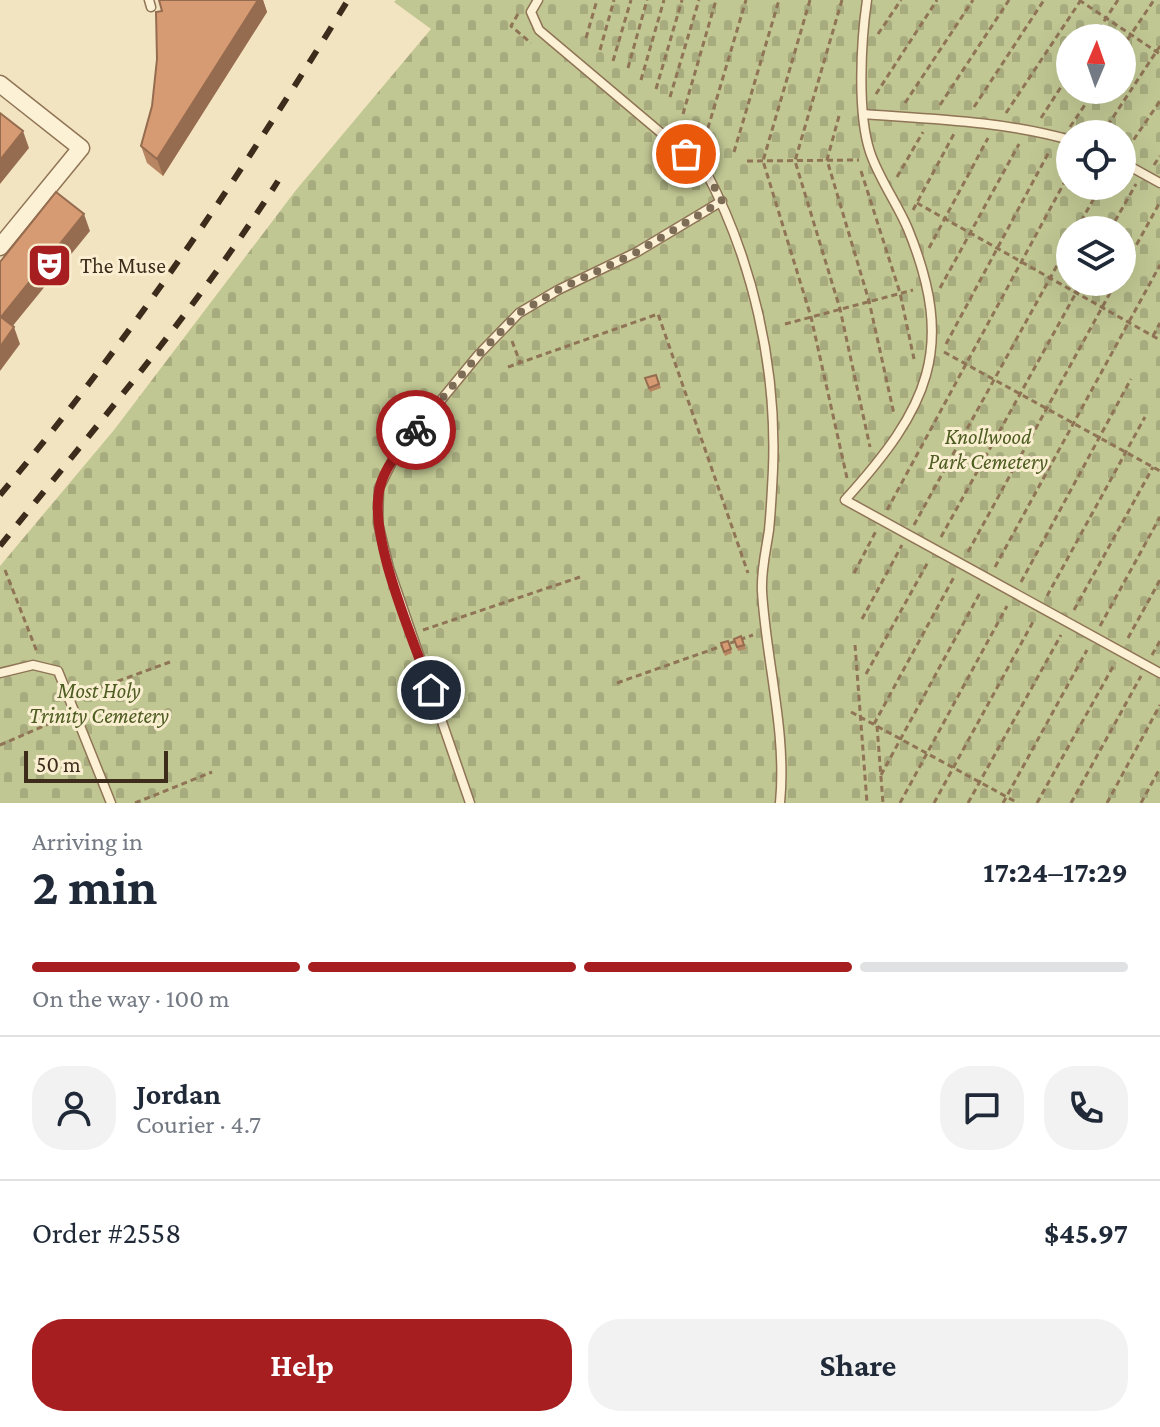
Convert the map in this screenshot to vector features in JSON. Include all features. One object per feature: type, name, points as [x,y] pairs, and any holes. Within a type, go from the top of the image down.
[{"type":"street","points":[[0,84],[81,148],[0,247]]},
{"type":"lane","points":[[538,0],[531,12],[539,30],[705,170],[722,201],[742,257],[763,333],[773,403],[772,483],[762,588],[778,720],[782,786],[780,803]]},
{"type":"lane","points":[[867,0],[863,25],[863,114],[873,160],[906,224],[921,262],[931,305],[933,347],[921,394],[874,467],[845,500],[1160,673]]},
{"type":"lane","points":[[863,114],[963,121],[1056,136]]},
{"type":"lane","points":[[1136,168],[1160,183]]},
{"type":"lane","points":[[470,803],[389,568],[378,523],[379,488],[395,456],[479,354],[519,313],[558,290],[637,252],[722,201]]},
{"type":"lane","points":[[0,673],[33,665],[58,671],[111,803]]},
{"type":"path","points":[[586,38],[597,0]]},
{"type":"path","points":[[600,50],[614,0]]},
{"type":"path","points":[[613,61],[631,0]]},
{"type":"path","points":[[628,68],[647,0]]},
{"type":"path","points":[[641,80],[664,0]]},
{"type":"path","points":[[656,89],[682,0]]},
{"type":"path","points":[[670,97],[699,0]]},
{"type":"path","points":[[683,114],[716,0]]},
{"type":"path","points":[[705,138],[746,0]]},
{"type":"path","points":[[734,152],[779,0]]},
{"type":"path","points":[[810,0],[763,161],[811,317],[851,494]]},
{"type":"path","points":[[842,0],[795,161],[840,309],[874,467]]},
{"type":"path","points":[[863,57],[901,0]]},
{"type":"path","points":[[863,114],[937,0]]},
{"type":"path","points":[[896,116],[973,0]]},
{"type":"path","points":[[889,191],[931,119],[1009,0]]},
{"type":"path","points":[[906,224],[963,121],[1044,0]]},
{"type":"path","points":[[921,262],[996,126],[1080,0],[1115,24]]},
{"type":"path","points":[[1102,24],[1118,0]]},
{"type":"path","points":[[1136,27],[1154,0]]},
{"type":"path","points":[[521,7],[511,26],[532,44]]},
{"type":"path","points":[[1136,37],[1158,52]]},
{"type":"path","points":[[1112,120],[1160,46]]},
{"type":"path","points":[[931,305],[1029,130],[1056,92]]},
{"type":"path","points":[[1136,138],[1160,101]]},
{"type":"path","points":[[839,116],[827,160],[869,301],[898,431]]},
{"type":"path","points":[[1056,150],[997,248],[943,351],[1160,471]]},
{"type":"path","points":[[747,161],[873,160]]},
{"type":"path","points":[[857,161],[900,293],[915,365]]},
{"type":"path","points":[[1118,216],[1142,172]]},
{"type":"path","points":[[854,573],[1056,198]]},
{"type":"path","points":[[1136,246],[1160,202]]},
{"type":"path","points":[[917,203],[1056,281]]},
{"type":"path","points":[[881,775],[1160,265]]},
{"type":"path","points":[[862,619],[1056,267]]},
{"type":"path","points":[[785,324],[927,286]]},
{"type":"path","points":[[866,674],[1074,296]]},
{"type":"path","points":[[1083,296],[1160,340]]},
{"type":"path","points":[[883,803],[876,725],[1108,296]]},
{"type":"path","points":[[508,367],[658,314],[751,579],[752,569]]},
{"type":"path","points":[[1153,336],[1160,323]]},
{"type":"path","points":[[507,326],[520,362]]},
{"type":"path","points":[[1003,803],[1160,517]]},
{"type":"path","points":[[5,570],[43,668]]},
{"type":"path","points":[[412,633],[580,577]]},
{"type":"path","points":[[1037,803],[1160,580]]},
{"type":"path","points":[[617,683],[755,636],[753,623]]},
{"type":"path","points":[[1071,803],[1160,641]]},
{"type":"path","points":[[855,645],[867,803]]},
{"type":"path","points":[[70,699],[170,662]]},
{"type":"path","points":[[1107,803],[1160,705]]},
{"type":"path","points":[[0,745],[75,712]]},
{"type":"path","points":[[851,712],[1018,803]]},
{"type":"path","points":[[1141,803],[1160,768]]},
{"type":"path","points":[[135,803],[212,772]]},
{"type":"green space","points":[[1160,0],[1160,803],[0,803],[0,566],[114,430],[296,190],[431,29],[394,2]]},
{"type":"building","points":[[159,0],[258,0],[157,159],[141,146],[152,106],[157,59],[156,12],[162,11]]},
{"type":"building","points":[[0,113],[23,131],[0,160]]},
{"type":"building","points":[[56,192],[84,214],[1,317],[14,327],[0,347],[0,262]]},
{"type":"building","points":[[656,375],[659,384],[649,388],[645,378]]},
{"type":"building","points":[[741,636],[744,645],[737,647],[734,639]]},
{"type":"building","points":[[728,641],[731,649],[724,652],[721,643]]},
{"type":"railway","points":[[0,495],[140,316],[268,128],[348,0]]},
{"type":"railway","points":[[0,546],[179,322],[278,181]]},
{"type":"way so far","points":[[416,430],[479,354],[519,313],[558,290],[637,252],[722,201],[705,170],[686,154]]},
{"type":"place","name":"The Muse","points":[[49,265]]},
{"type":"route","points":[[416,430],[395,456],[379,488],[378,523],[389,568],[431,690]]},
{"type":"park label","name":"Knollwood Park Cemetery","points":[[988,448]]},
{"type":"park label","name":"Most Holy Trinity Cemetery","points":[[99,702]]}]
